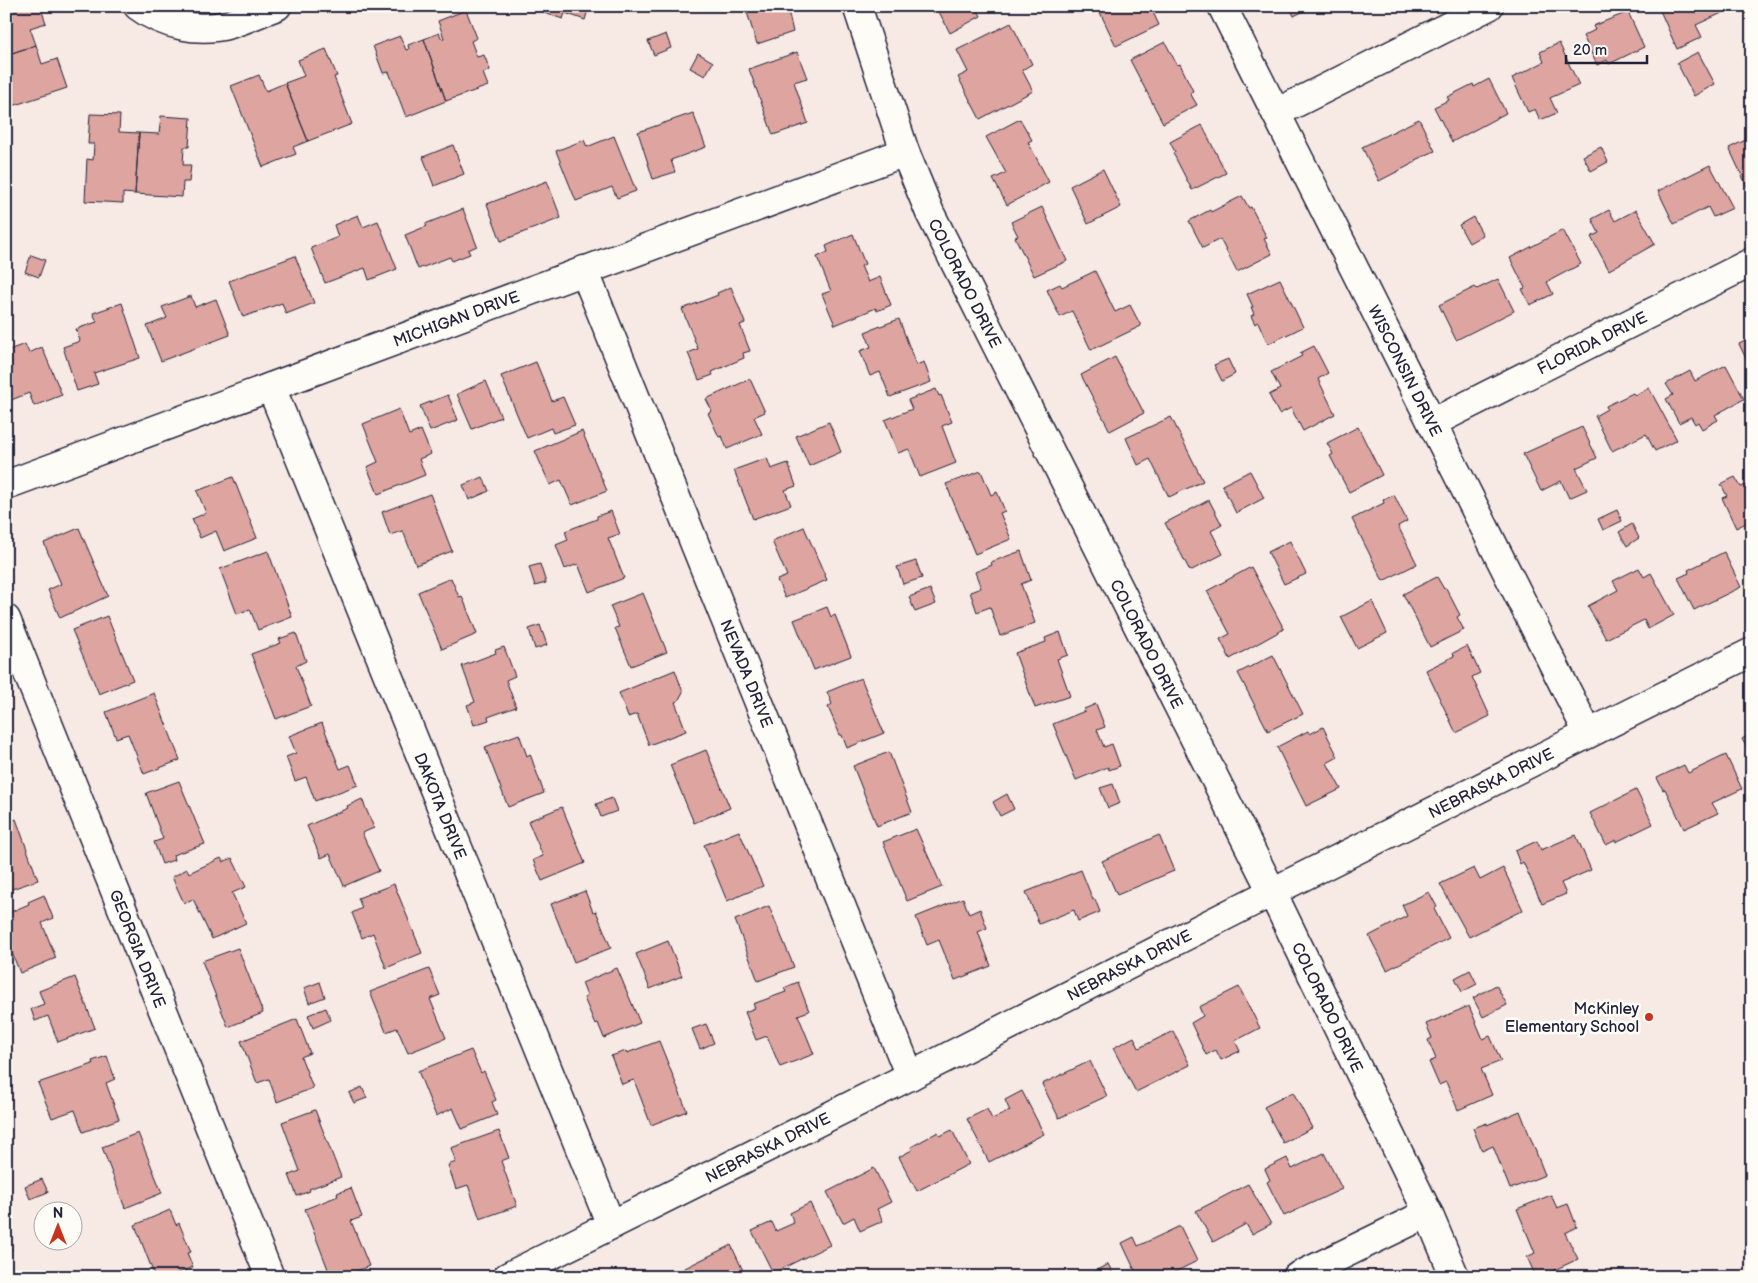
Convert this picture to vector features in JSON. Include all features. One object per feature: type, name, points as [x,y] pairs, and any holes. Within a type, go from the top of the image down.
[{"type":"street","points":[[138,6],[148,14],[175,24],[201,28],[228,24],[277,6]]},
{"type":"street","name":"COLORADO DRIVE","points":[[857,6],[905,152],[930,213],[1272,892],[1428,1213],[1455,1277]]},
{"type":"street","name":"WISCONSIN DRIVE","points":[[1222,6],[1588,733]]},
{"type":"street","points":[[1276,113],[1489,6]]},
{"type":"street","name":"MICHIGAN DRIVE","points":[[6,485],[905,152]]},
{"type":"street","name":"FLORIDA DRIVE","points":[[1432,423],[1752,262]]},
{"type":"street","name":"NEVADA DRIVE","points":[[584,270],[910,1076]]},
{"type":"street","name":"DAKOTA DRIVE","points":[[272,387],[610,1225]]},
{"type":"street","name":"GEORGIA DRIVE","points":[[6,620],[270,1277]]},
{"type":"street","name":"NEBRASKA DRIVE","points":[[507,1277],[1752,652]]},
{"type":"street","points":[[1297,1277],[1428,1213]]},
{"type":"building","points":[[6,6],[40,6],[46,23],[30,28],[36,45],[6,55]]},
{"type":"building","points":[[544,6],[589,6],[585,20],[565,13],[563,19],[544,13],[546,7]]},
{"type":"building","points":[[745,6],[787,6],[793,32],[757,44]]},
{"type":"building","points":[[936,6],[976,6],[981,16],[950,33]]},
{"type":"building","points":[[1097,6],[1136,6],[1138,11],[1150,6],[1159,25],[1116,46]]},
{"type":"building","points":[[1289,6],[1314,6],[1294,16]]},
{"type":"building","points":[[1658,6],[1721,6],[1724,12],[1696,25],[1702,37],[1677,49]]},
{"type":"building","points":[[466,10],[477,38],[471,41],[477,57],[484,55],[490,70],[483,73],[488,86],[446,101],[424,39],[439,33],[442,39],[444,38],[438,21]]},
{"type":"building","points":[[1628,12],[1644,47],[1609,64],[1607,60],[1597,65],[1583,36],[1595,30],[1593,26]]},
{"type":"building","points":[[1011,23],[1032,64],[1022,70],[1033,91],[980,119],[958,77],[968,72],[957,50]]},
{"type":"building","points":[[666,34],[671,48],[654,55],[648,41]]},
{"type":"building","points":[[400,36],[406,50],[409,49],[408,45],[424,39],[446,101],[406,117],[389,72],[383,73],[373,46]]},
{"type":"building","points":[[1165,42],[1177,65],[1180,64],[1193,91],[1190,93],[1197,105],[1163,123],[1130,60]]},
{"type":"building","points":[[1559,43],[1579,85],[1550,98],[1557,113],[1540,120],[1535,109],[1528,112],[1512,78],[1544,62],[1540,52]]},
{"type":"building","points":[[36,45],[42,64],[57,59],[67,88],[6,108],[6,55]]},
{"type":"building","points":[[326,49],[337,76],[334,77],[352,124],[308,141],[285,83],[304,76],[298,60]]},
{"type":"building","points":[[797,52],[807,78],[794,82],[808,123],[773,135],[749,69]]},
{"type":"building","points":[[1698,52],[1715,84],[1694,96],[1677,63]]},
{"type":"building","points":[[698,53],[713,62],[705,76],[690,68]]},
{"type":"building","points":[[259,75],[266,91],[285,83],[308,141],[293,147],[296,154],[263,167],[231,86]]},
{"type":"building","points":[[1489,79],[1506,113],[1452,142],[1434,107],[1449,100],[1447,97],[1473,84],[1474,87]]},
{"type":"building","points":[[693,113],[706,147],[671,160],[675,172],[653,179],[638,132]]},
{"type":"building","points":[[90,114],[120,115],[119,132],[139,133],[135,194],[123,193],[123,203],[85,201],[87,159],[93,160],[94,144],[88,144]]},
{"type":"building","points":[[161,116],[191,118],[189,147],[184,147],[183,165],[191,165],[189,182],[183,182],[182,197],[135,194],[139,133],[159,134]]},
{"type":"building","points":[[1020,119],[1032,140],[1028,142],[1049,182],[1007,205],[993,179],[1006,173],[986,137]]},
{"type":"building","points":[[1419,119],[1435,151],[1415,160],[1416,162],[1379,181],[1362,147]]},
{"type":"building","points":[[1202,125],[1226,173],[1192,190],[1173,153],[1175,152],[1170,142]]},
{"type":"building","points":[[614,136],[636,191],[617,198],[612,187],[576,201],[556,151],[584,140],[587,147]]},
{"type":"building","points":[[1752,137],[1752,192],[1750,193],[1729,148]]},
{"type":"building","points":[[453,145],[464,174],[434,186],[423,157]]},
{"type":"building","points":[[1601,147],[1608,162],[1591,171],[1583,156]]},
{"type":"building","points":[[1710,165],[1733,208],[1713,217],[1708,207],[1674,224],[1658,191]]},
{"type":"building","points":[[1103,169],[1121,207],[1088,224],[1070,186]]},
{"type":"building","points":[[547,181],[561,218],[501,241],[487,204]]},
{"type":"building","points":[[1242,196],[1249,208],[1251,207],[1267,238],[1264,239],[1272,254],[1237,272],[1220,239],[1203,248],[1189,221]]},
{"type":"building","points":[[1042,207],[1067,261],[1034,276],[1015,237],[1018,236],[1011,222]]},
{"type":"building","points":[[463,209],[477,246],[468,250],[470,254],[452,261],[450,257],[418,269],[405,235],[427,226],[425,224]]},
{"type":"building","points":[[1609,210],[1615,221],[1636,210],[1655,244],[1609,270],[1591,237],[1599,233],[1592,219]]},
{"type":"building","points":[[358,215],[363,227],[378,221],[397,269],[369,280],[365,268],[325,283],[311,248],[338,237],[334,225]]},
{"type":"building","points":[[1473,217],[1483,235],[1469,243],[1459,225]]},
{"type":"building","points":[[1563,230],[1581,264],[1547,282],[1553,294],[1530,305],[1522,289],[1525,288],[1510,258]]},
{"type":"building","points":[[853,234],[865,264],[861,266],[868,282],[880,277],[891,305],[877,311],[876,308],[835,325],[822,294],[831,291],[817,257],[828,252],[826,246]]},
{"type":"building","points":[[31,255],[45,260],[39,277],[25,272]]},
{"type":"building","points":[[295,256],[314,303],[286,314],[282,303],[243,317],[229,281]]},
{"type":"building","points":[[1095,271],[1115,312],[1130,305],[1141,326],[1091,350],[1072,311],[1060,317],[1047,290],[1060,284],[1062,287]]},
{"type":"building","points":[[1280,279],[1303,327],[1268,344],[1258,322],[1255,324],[1251,316],[1254,314],[1251,307],[1253,307],[1247,294]]},
{"type":"building","points":[[1498,279],[1514,311],[1456,340],[1439,305],[1475,287],[1477,289]]},
{"type":"building","points":[[731,287],[745,323],[740,325],[750,351],[743,353],[744,358],[712,372],[713,375],[699,380],[688,353],[698,349],[682,309],[718,295],[717,293]]},
{"type":"building","points":[[191,296],[195,307],[216,299],[230,335],[161,361],[147,326],[167,318],[162,307]]},
{"type":"building","points":[[122,303],[140,358],[94,373],[98,384],[77,391],[63,347],[80,341],[76,329],[97,322],[93,313]]},
{"type":"building","points":[[899,319],[916,365],[924,362],[931,382],[890,397],[880,372],[870,376],[860,351],[871,347],[865,332]]},
{"type":"building","points":[[1752,338],[1752,371],[1739,344]]},
{"type":"building","points":[[25,344],[29,353],[42,347],[62,395],[34,406],[29,393],[6,402],[6,351]]},
{"type":"building","points":[[1314,346],[1328,373],[1318,379],[1335,414],[1303,431],[1291,408],[1279,414],[1269,395],[1280,389],[1271,372],[1302,356],[1300,353]]},
{"type":"building","points":[[1115,357],[1144,413],[1110,431],[1081,375]]},
{"type":"building","points":[[1228,359],[1235,374],[1222,381],[1214,365]]},
{"type":"building","points":[[536,362],[552,401],[563,397],[575,425],[553,433],[551,428],[527,438],[501,376]]},
{"type":"building","points":[[1726,365],[1744,399],[1715,415],[1718,420],[1702,429],[1698,422],[1695,424],[1691,417],[1679,423],[1666,399],[1673,395],[1666,384],[1690,371],[1695,381]]},
{"type":"building","points":[[750,379],[765,412],[754,417],[762,434],[727,449],[722,436],[719,437],[708,413],[712,411],[706,399]]},
{"type":"building","points":[[486,381],[501,417],[472,429],[457,394]]},
{"type":"building","points":[[1649,388],[1677,440],[1655,451],[1646,434],[1612,451],[1595,416],[1607,409],[1606,406],[1633,393],[1635,395]]},
{"type":"building","points":[[936,389],[939,396],[941,395],[952,422],[942,426],[956,463],[920,477],[909,449],[898,453],[885,420],[912,409],[908,400]]},
{"type":"building","points":[[448,395],[458,420],[430,431],[420,406]]},
{"type":"building","points":[[399,409],[409,435],[421,430],[431,454],[419,459],[425,475],[378,494],[367,467],[378,462],[363,424]]},
{"type":"building","points":[[1171,417],[1203,481],[1169,497],[1150,459],[1138,465],[1126,438]]},
{"type":"building","points":[[829,422],[841,452],[809,466],[796,436]]},
{"type":"building","points":[[1358,427],[1382,475],[1349,492],[1330,456],[1333,454],[1327,443]]},
{"type":"building","points":[[1582,427],[1597,458],[1576,468],[1587,490],[1569,498],[1561,481],[1541,491],[1523,454]]},
{"type":"building","points":[[582,431],[607,491],[572,505],[561,480],[550,485],[535,451]]},
{"type":"building","points":[[767,458],[771,469],[788,463],[796,486],[785,490],[791,505],[753,519],[734,470]]},
{"type":"building","points":[[981,471],[991,495],[997,492],[1005,511],[1000,513],[1011,539],[975,554],[946,484]]},
{"type":"building","points":[[1250,471],[1264,498],[1236,513],[1222,485]]},
{"type":"building","points":[[233,477],[257,538],[224,551],[216,531],[200,538],[192,519],[206,513],[197,491]]},
{"type":"building","points":[[483,477],[489,491],[469,500],[463,485]]},
{"type":"building","points":[[1735,477],[1741,487],[1746,485],[1752,497],[1752,520],[1736,528],[1722,498],[1727,496],[1721,484]]},
{"type":"building","points":[[430,494],[452,551],[416,565],[403,531],[390,535],[382,512]]},
{"type":"building","points":[[1394,495],[1407,521],[1398,526],[1417,564],[1383,581],[1352,519],[1384,503],[1383,500]]},
{"type":"building","points":[[1209,500],[1222,525],[1211,531],[1223,554],[1190,571],[1165,523]]},
{"type":"building","points":[[1617,510],[1622,521],[1603,530],[1598,519]]},
{"type":"building","points":[[611,511],[620,534],[608,538],[624,578],[589,592],[578,564],[565,569],[556,545],[568,540],[565,531],[597,519],[597,516]]},
{"type":"building","points":[[1632,524],[1639,538],[1627,546],[1619,532]]},
{"type":"building","points":[[804,527],[827,580],[785,598],[777,580],[787,576],[772,541]]},
{"type":"building","points":[[79,528],[108,596],[60,618],[48,590],[61,584],[44,543]]},
{"type":"building","points":[[1290,541],[1306,574],[1284,584],[1268,552]]},
{"type":"building","points":[[268,551],[292,617],[258,630],[250,609],[237,614],[220,569]]},
{"type":"building","points":[[1021,551],[1031,580],[1021,584],[1035,623],[1000,636],[990,607],[977,612],[970,592],[981,588],[975,572],[992,565],[991,562]]},
{"type":"building","points":[[1724,552],[1741,587],[1694,610],[1678,578],[1689,573],[1688,570]]},
{"type":"building","points":[[916,561],[922,578],[903,584],[897,567]]},
{"type":"building","points":[[540,564],[546,583],[535,586],[529,567]]},
{"type":"building","points":[[1251,567],[1284,629],[1230,659],[1220,639],[1230,634],[1207,591]]},
{"type":"building","points":[[1639,568],[1644,577],[1651,573],[1674,615],[1648,629],[1644,620],[1606,639],[1588,606],[1618,590],[1613,581]]},
{"type":"building","points":[[1437,577],[1444,589],[1446,588],[1460,615],[1457,617],[1464,630],[1430,647],[1403,594]]},
{"type":"building","points":[[451,578],[459,597],[462,596],[477,634],[442,649],[418,592]]},
{"type":"building","points":[[930,589],[936,604],[915,612],[909,597]]},
{"type":"building","points":[[643,593],[667,652],[631,666],[615,628],[619,627],[610,606]]},
{"type":"building","points":[[1372,601],[1387,633],[1357,648],[1341,617]]},
{"type":"building","points":[[827,607],[831,617],[835,615],[851,656],[814,670],[794,620]]},
{"type":"building","points":[[107,616],[133,680],[99,694],[72,630]]},
{"type":"building","points":[[540,625],[547,645],[535,649],[529,629]]},
{"type":"building","points":[[1060,632],[1068,655],[1057,659],[1070,696],[1035,708],[1015,653],[1046,642],[1045,638]]},
{"type":"building","points":[[296,633],[306,661],[296,666],[311,706],[276,719],[251,654],[281,643],[279,639]]},
{"type":"building","points":[[1467,646],[1480,673],[1472,677],[1490,716],[1456,733],[1426,670],[1454,656],[1453,653]]},
{"type":"building","points":[[504,647],[515,676],[506,680],[516,707],[488,717],[489,720],[474,725],[467,705],[475,702],[462,666],[496,653],[495,650]]},
{"type":"building","points":[[1273,655],[1303,714],[1268,731],[1238,673]]},
{"type":"building","points":[[675,670],[683,692],[678,701],[675,702],[686,731],[649,745],[637,714],[628,717],[619,693]]},
{"type":"building","points":[[861,678],[884,733],[847,748],[828,707],[832,704],[827,692]]},
{"type":"building","points":[[154,693],[180,760],[144,774],[128,734],[116,738],[106,712]]},
{"type":"building","points":[[1096,704],[1105,727],[1097,730],[1104,747],[1112,744],[1120,766],[1109,770],[1108,767],[1076,780],[1053,724],[1085,711],[1084,709]]},
{"type":"building","points":[[322,723],[340,769],[350,765],[358,785],[315,801],[306,777],[295,781],[286,757],[296,753],[289,736]]},
{"type":"building","points":[[1323,727],[1338,757],[1327,763],[1341,789],[1306,806],[1277,747],[1308,731],[1310,734]]},
{"type":"building","points":[[1752,733],[1752,757],[1742,739]]},
{"type":"building","points":[[519,734],[527,756],[530,754],[544,793],[508,807],[485,747]]},
{"type":"building","points":[[706,750],[730,808],[694,823],[670,765]]},
{"type":"building","points":[[889,752],[912,812],[877,826],[853,766]]},
{"type":"building","points":[[1726,755],[1742,789],[1712,803],[1718,813],[1684,829],[1665,789],[1663,790],[1657,778],[1684,765],[1688,773]]},
{"type":"building","points":[[179,781],[205,844],[173,855],[174,860],[162,864],[154,842],[163,839],[146,793]]},
{"type":"building","points":[[1113,784],[1120,803],[1108,808],[1100,788]]},
{"type":"building","points":[[1636,790],[1653,824],[1606,845],[1590,813]]},
{"type":"building","points":[[1007,794],[1014,809],[1000,816],[993,802]]},
{"type":"building","points":[[612,798],[617,811],[601,817],[596,804]]},
{"type":"building","points":[[362,799],[374,828],[362,833],[379,871],[344,886],[330,854],[321,858],[307,826],[348,808],[347,806]]},
{"type":"building","points":[[562,807],[585,863],[542,881],[533,860],[543,856],[528,821]]},
{"type":"building","points":[[16,819],[38,880],[6,891],[6,823]]},
{"type":"building","points":[[916,829],[942,887],[907,901],[883,842]]},
{"type":"building","points":[[739,831],[763,886],[727,901],[704,845]]},
{"type":"building","points":[[1159,835],[1174,871],[1117,895],[1102,861]]},
{"type":"building","points":[[1576,835],[1591,870],[1561,883],[1566,894],[1542,904],[1523,862],[1520,864],[1515,851],[1537,841],[1541,850]]},
{"type":"building","points":[[221,858],[223,862],[232,858],[246,887],[232,893],[246,923],[212,939],[193,899],[184,903],[172,877],[187,869],[189,873]]},
{"type":"building","points":[[1474,868],[1480,880],[1503,868],[1523,910],[1469,937],[1440,884]]},
{"type":"building","points":[[1081,870],[1100,912],[1078,921],[1074,910],[1039,924],[1026,892]]},
{"type":"building","points":[[394,884],[422,953],[386,968],[373,933],[362,938],[352,913],[362,908],[358,898]]},
{"type":"building","points":[[585,891],[593,912],[596,911],[611,948],[574,962],[551,904]]},
{"type":"building","points":[[1429,892],[1437,907],[1434,909],[1449,938],[1387,970],[1369,936],[1407,916],[1402,905]]},
{"type":"building","points":[[44,895],[53,918],[42,923],[56,958],[20,973],[6,938],[6,914]]},
{"type":"building","points":[[963,898],[969,914],[980,909],[987,928],[978,932],[991,966],[955,980],[939,940],[927,945],[916,917]]},
{"type":"building","points":[[769,906],[794,967],[758,981],[735,920]]},
{"type":"building","points":[[668,941],[682,976],[650,989],[636,954]]},
{"type":"building","points":[[238,948],[263,1013],[228,1027],[202,961]]},
{"type":"building","points":[[617,968],[640,1023],[604,1038],[598,1023],[595,1024],[584,998],[587,996],[582,983]]},
{"type":"building","points":[[429,969],[440,995],[430,999],[446,1038],[408,1053],[397,1028],[386,1032],[370,992]]},
{"type":"building","points":[[1470,970],[1477,984],[1462,992],[1455,978]]},
{"type":"building","points":[[75,977],[95,1028],[58,1042],[48,1016],[35,1021],[31,1009],[44,1004],[39,991]]},
{"type":"building","points":[[320,982],[325,997],[309,1003],[304,988]]},
{"type":"building","points":[[798,982],[809,1011],[798,1015],[814,1054],[780,1067],[767,1036],[756,1040],[745,1012],[755,1008],[753,1004],[786,992],[784,988]]},
{"type":"building","points":[[1496,985],[1507,1005],[1483,1017],[1473,998]]},
{"type":"building","points":[[1239,987],[1260,1028],[1235,1041],[1240,1051],[1221,1060],[1216,1050],[1206,1055],[1191,1023],[1203,1016],[1199,1007]]},
{"type":"building","points":[[1469,1006],[1483,1039],[1490,1036],[1501,1061],[1481,1069],[1492,1095],[1458,1110],[1446,1082],[1439,1085],[1429,1062],[1436,1059],[1428,1040],[1432,1038],[1426,1024]]},
{"type":"building","points":[[326,1008],[331,1020],[313,1028],[308,1015]]},
{"type":"building","points":[[297,1019],[310,1053],[301,1057],[313,1088],[277,1102],[269,1079],[257,1083],[241,1041]]},
{"type":"building","points":[[706,1024],[714,1043],[700,1049],[692,1029]]},
{"type":"building","points":[[1173,1031],[1190,1065],[1136,1092],[1113,1048],[1134,1037],[1139,1048]]},
{"type":"building","points":[[659,1041],[687,1111],[651,1125],[634,1080],[622,1084],[611,1056],[626,1051],[627,1053]]},
{"type":"building","points":[[471,1050],[481,1073],[484,1071],[496,1100],[492,1102],[497,1115],[462,1129],[453,1108],[436,1116],[418,1071]]},
{"type":"building","points":[[107,1056],[115,1079],[106,1083],[119,1119],[83,1132],[75,1110],[52,1118],[38,1083],[93,1064],[92,1061]]},
{"type":"building","points":[[1090,1061],[1107,1096],[1059,1118],[1042,1084]]},
{"type":"building","points":[[362,1087],[367,1098],[354,1103],[349,1093]]},
{"type":"building","points":[[1022,1091],[1044,1134],[989,1162],[967,1119],[987,1109],[992,1119],[1010,1111],[1005,1100]]},
{"type":"building","points":[[1293,1092],[1312,1128],[1283,1143],[1264,1107]]},
{"type":"building","points":[[315,1110],[341,1177],[309,1189],[310,1191],[297,1196],[289,1175],[300,1171],[282,1122]]},
{"type":"building","points":[[1520,1111],[1545,1175],[1510,1189],[1493,1146],[1482,1151],[1473,1128],[1487,1123],[1487,1125]]},
{"type":"building","points":[[952,1130],[969,1164],[917,1191],[899,1157],[912,1150],[911,1147],[938,1132],[940,1136]]},
{"type":"building","points":[[499,1131],[509,1158],[501,1161],[517,1206],[480,1219],[468,1185],[456,1189],[448,1165],[456,1162],[451,1148]]},
{"type":"building","points":[[138,1133],[162,1193],[125,1208],[102,1147]]},
{"type":"building","points":[[1324,1153],[1342,1189],[1284,1216],[1267,1182],[1270,1180],[1265,1169],[1287,1158],[1292,1169]]},
{"type":"building","points":[[874,1168],[891,1202],[877,1209],[883,1221],[860,1231],[854,1217],[843,1223],[827,1192]]},
{"type":"building","points":[[42,1179],[48,1192],[30,1199],[25,1186]]},
{"type":"building","points":[[1248,1184],[1271,1224],[1252,1234],[1246,1224],[1213,1242],[1196,1211]]},
{"type":"building","points":[[351,1188],[362,1217],[351,1221],[369,1266],[342,1277],[331,1277],[305,1209],[338,1196],[337,1193]]},
{"type":"building","points":[[1551,1195],[1557,1208],[1568,1204],[1577,1227],[1565,1233],[1578,1259],[1536,1277],[1527,1257],[1535,1253],[1517,1209]]},
{"type":"building","points":[[810,1203],[830,1245],[773,1273],[752,1231],[772,1222],[776,1231],[794,1223],[790,1213]]},
{"type":"building","points":[[170,1210],[176,1225],[179,1223],[191,1252],[187,1253],[193,1267],[169,1277],[155,1277],[135,1225]]},
{"type":"building","points":[[1180,1226],[1197,1261],[1165,1277],[1138,1277],[1122,1243],[1134,1237],[1138,1246]]},
{"type":"building","points":[[6,1237],[12,1250],[6,1252]]},
{"type":"building","points":[[731,1245],[746,1277],[687,1277],[683,1269]]},
{"type":"building","points":[[1108,1264],[1115,1277],[1084,1277]]},
{"type":"place","name":"McKinley Elementary School","points":[[1649,1017]]}]
